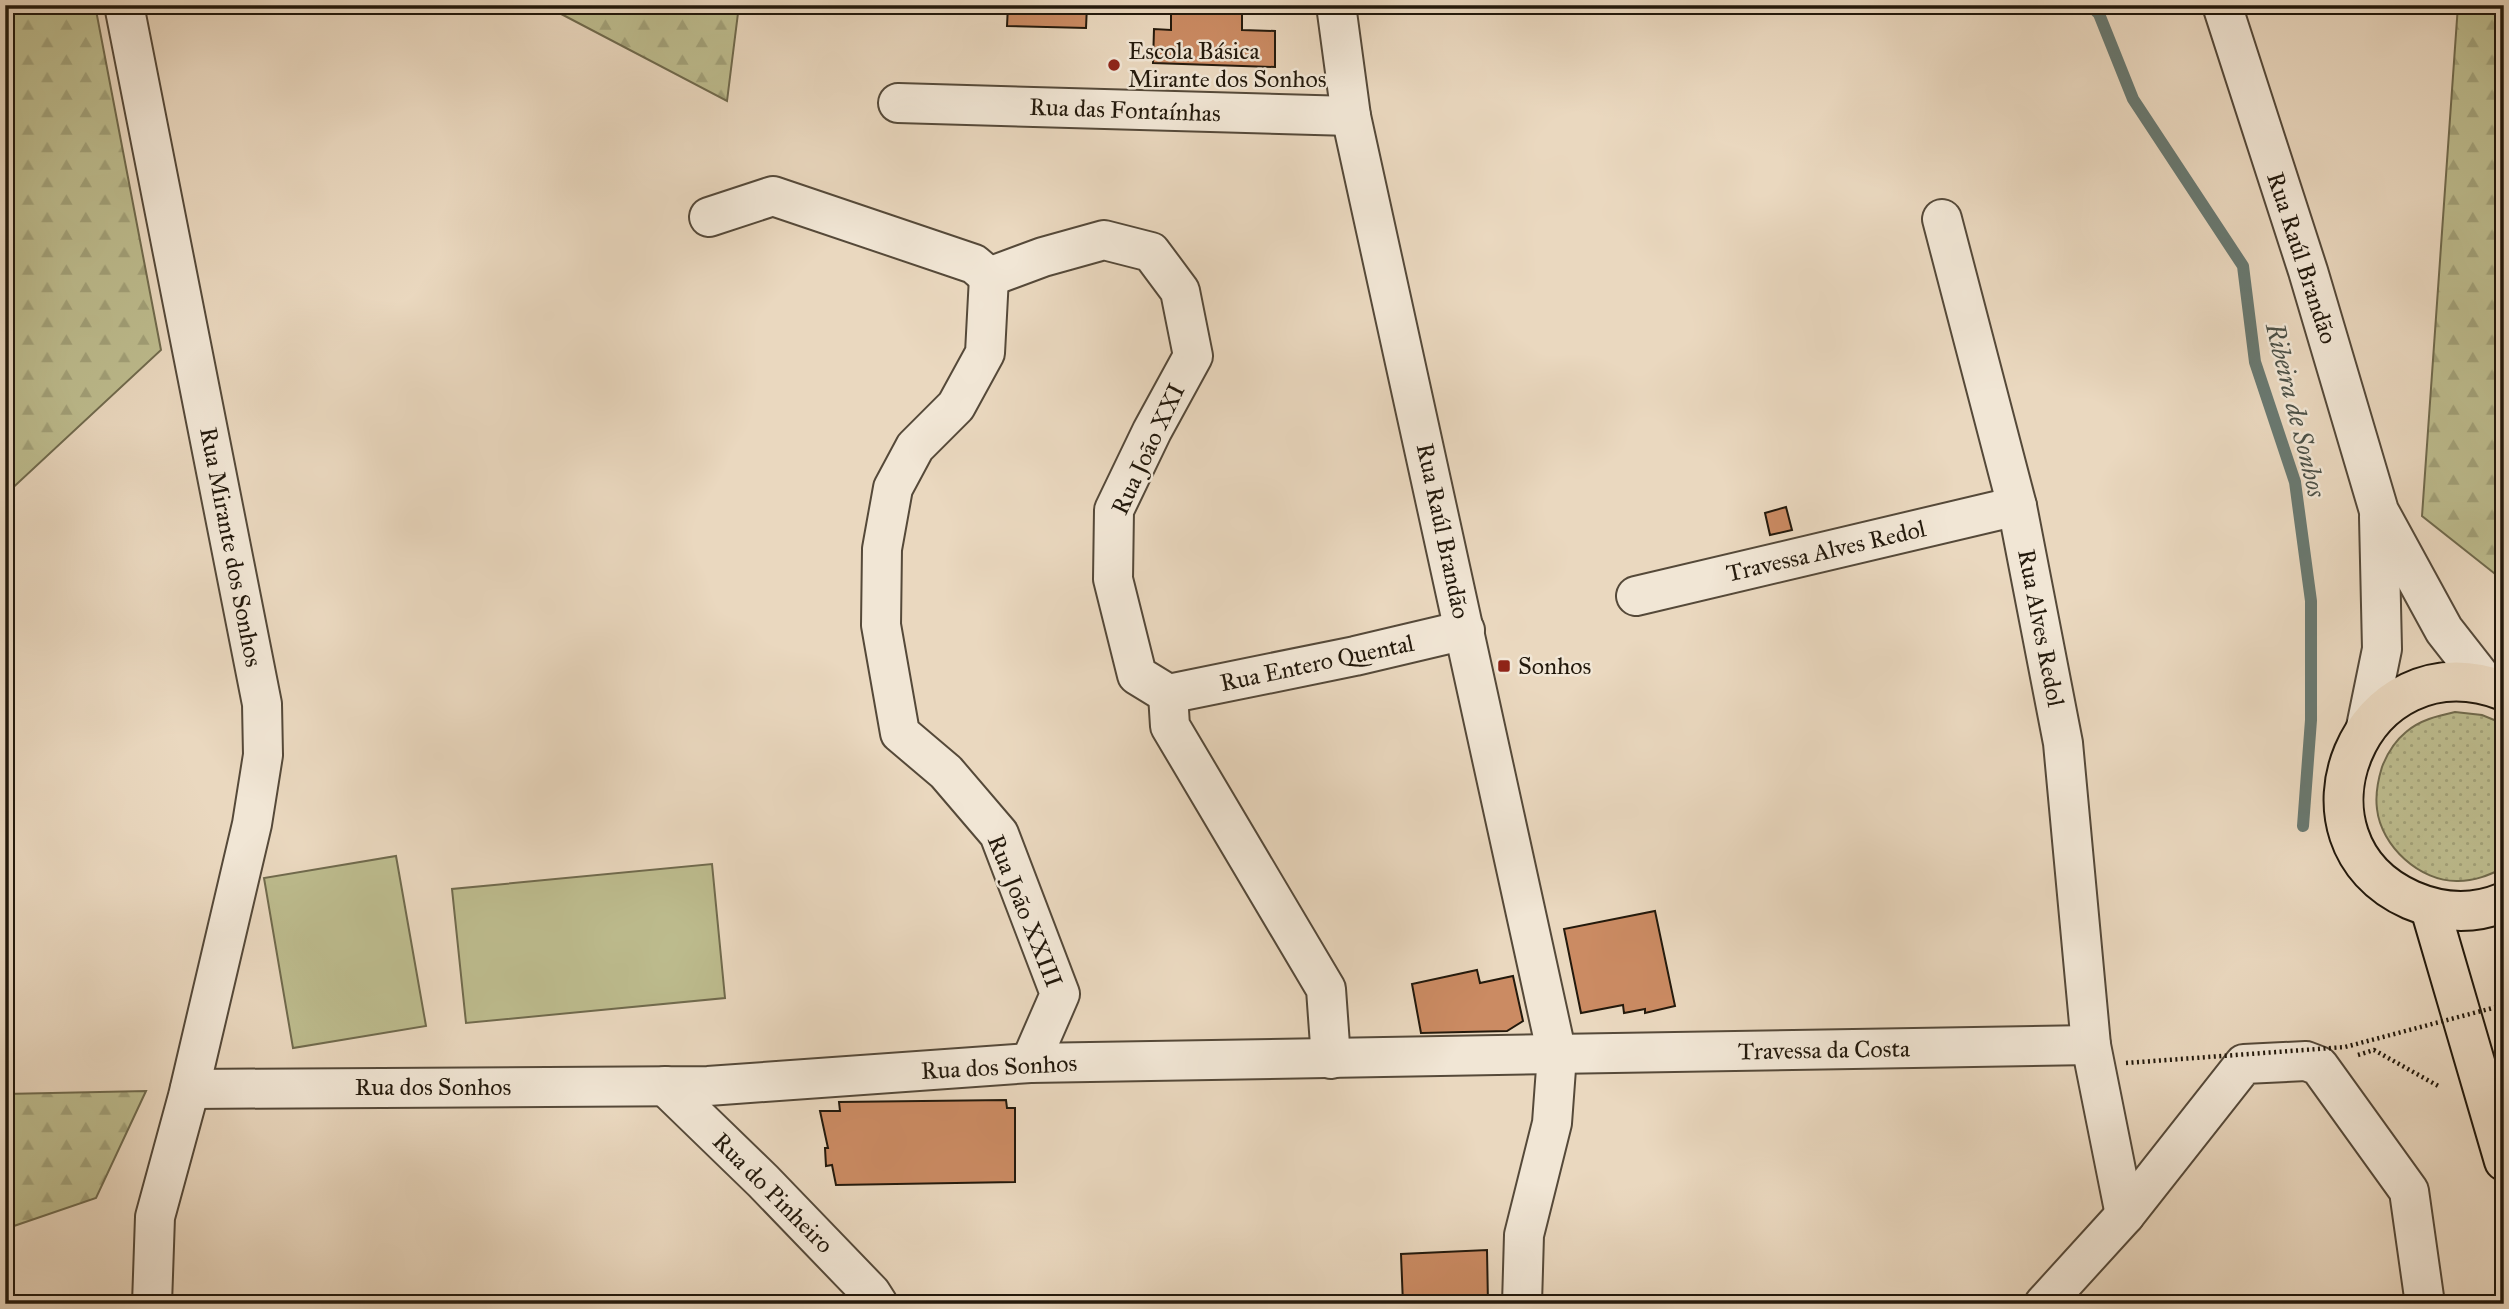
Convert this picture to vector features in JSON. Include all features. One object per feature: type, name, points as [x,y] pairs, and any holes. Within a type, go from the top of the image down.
[{"type":"main road","points":[[2496,688],[2454,681],[2420,687],[2390,703],[2366,727],[2348,760],[2343,798],[2349,835],[2367,868],[2395,893],[2430,908],[2460,912],[2489,908],[2504,902]]},
{"type":"main road","points":[[2430,908],[2504,1161]]},
{"type":"street","name":"Rua Mirante dos Sonhos","points":[[124,5],[262,704],[262,755],[252,824],[190,1089],[155,1217],[152,1304]]},
{"type":"street","name":"Rua Raúl Brandão","points":[[1336,5],[1351,116],[1557,1055]]},
{"type":"street","name":"Rua Raúl Brandão","points":[[2222,5],[2308,271],[2379,511],[2444,630],[2496,688]]},
{"type":"street","name":"Rua das Fontaínhas","points":[[898,103],[1351,116]]},
{"type":"street","points":[[709,217],[773,196],[974,264],[989,277]]},
{"type":"street","name":"Rua Alves Redol","points":[[1942,219],[2017,506],[2063,743],[2091,1045],[2125,1215]]},
{"type":"street","name":"Rua João XXI","points":[[989,277],[1043,257],[1104,240],[1152,252],[1180,291],[1193,356],[1152,431],[1114,510],[1113,579],[1137,675],[1168,694]]},
{"type":"street","name":"Rua João XXIII","points":[[989,277],[985,353],[956,406],[915,447],[892,488],[882,549],[881,625],[900,733],[946,772],[999,834],[1060,994],[1030,1063]]},
{"type":"street","name":"Travessa Alves Redol","points":[[1636,596],[2017,506]]},
{"type":"street","name":"Rua Raúl Brandão","points":[[2366,727],[2382,649],[2379,511]]},
{"type":"street","name":"Rua Entero Quental","points":[[1168,694],[1355,656],[1465,630]]},
{"type":"street","points":[[1168,694],[1170,726],[1326,989],[1331,1059]]},
{"type":"street","name":"Travessa da Costa","points":[[1557,1055],[2091,1045]]},
{"type":"street","name":"Rua dos Sonhos","points":[[190,1089],[708,1086],[1030,1063],[1557,1055]]},
{"type":"street","points":[[1522,1304],[1524,1235],[1552,1123],[1557,1055]]},
{"type":"street","points":[[2044,1304],[2125,1215],[2244,1064],[2306,1061],[2319,1066],[2409,1191],[2425,1304]]},
{"type":"street","name":"Rua do Pinheiro","points":[[665,1086],[763,1181],[872,1293],[878,1304]]},
{"type":"path","points":[[2126,1063],[2345,1046],[2504,1005]]},
{"type":"path","points":[[2319,1066],[2374,1050],[2451,1093]]},
{"type":"green space","points":[[5,5],[95,5],[161,350],[5,495]]},
{"type":"green space","points":[[544,5],[739,5],[727,101]]},
{"type":"green space","points":[[2458,5],[2504,5],[2504,581],[2422,516]]},
{"type":"green space","points":[[2455,712],[2482,715],[2504,724],[2504,868],[2476,879],[2458,881],[2430,875],[2405,859],[2394,848],[2380,823],[2376,798],[2382,767],[2398,739],[2423,721]]},
{"type":"green space","points":[[396,856],[426,1026],[293,1048],[264,878]]},
{"type":"green space","points":[[712,864],[725,998],[466,1023],[452,889]]},
{"type":"green space","points":[[146,1091],[96,1198],[5,1229],[5,1094]]},
{"type":"building","points":[[1008,5],[1087,5],[1086,28],[1007,26]]},
{"type":"building","points":[[1171,5],[1242,5],[1242,30],[1275,31],[1275,67],[1153,63],[1154,29],[1171,30]]},
{"type":"building","points":[[1786,507],[1792,530],[1770,535],[1765,513]]},
{"type":"building","points":[[1655,911],[1675,1006],[1645,1013],[1645,1009],[1624,1013],[1623,1005],[1581,1013],[1564,929]]},
{"type":"building","points":[[1477,970],[1480,983],[1513,976],[1523,1021],[1507,1031],[1421,1033],[1412,984]]},
{"type":"building","points":[[1006,1100],[1007,1108],[1015,1108],[1015,1182],[836,1185],[832,1165],[826,1166],[825,1148],[828,1148],[820,1111],[840,1111],[839,1102]]},
{"type":"building","points":[[1487,1250],[1488,1304],[1403,1304],[1401,1254]]},
{"type":"waterway","name":"Ribeira de Sonhos","points":[[2090,5],[2099,14],[2133,99],[2243,266],[2255,362],[2295,482],[2311,601],[2311,720],[2303,826]]},
{"type":"place","name":"Escola Básica Mirante dos Sonhos","points":[[1114,65]]},
{"type":"place","name":"Sonhos","points":[[1504,666]]}]
